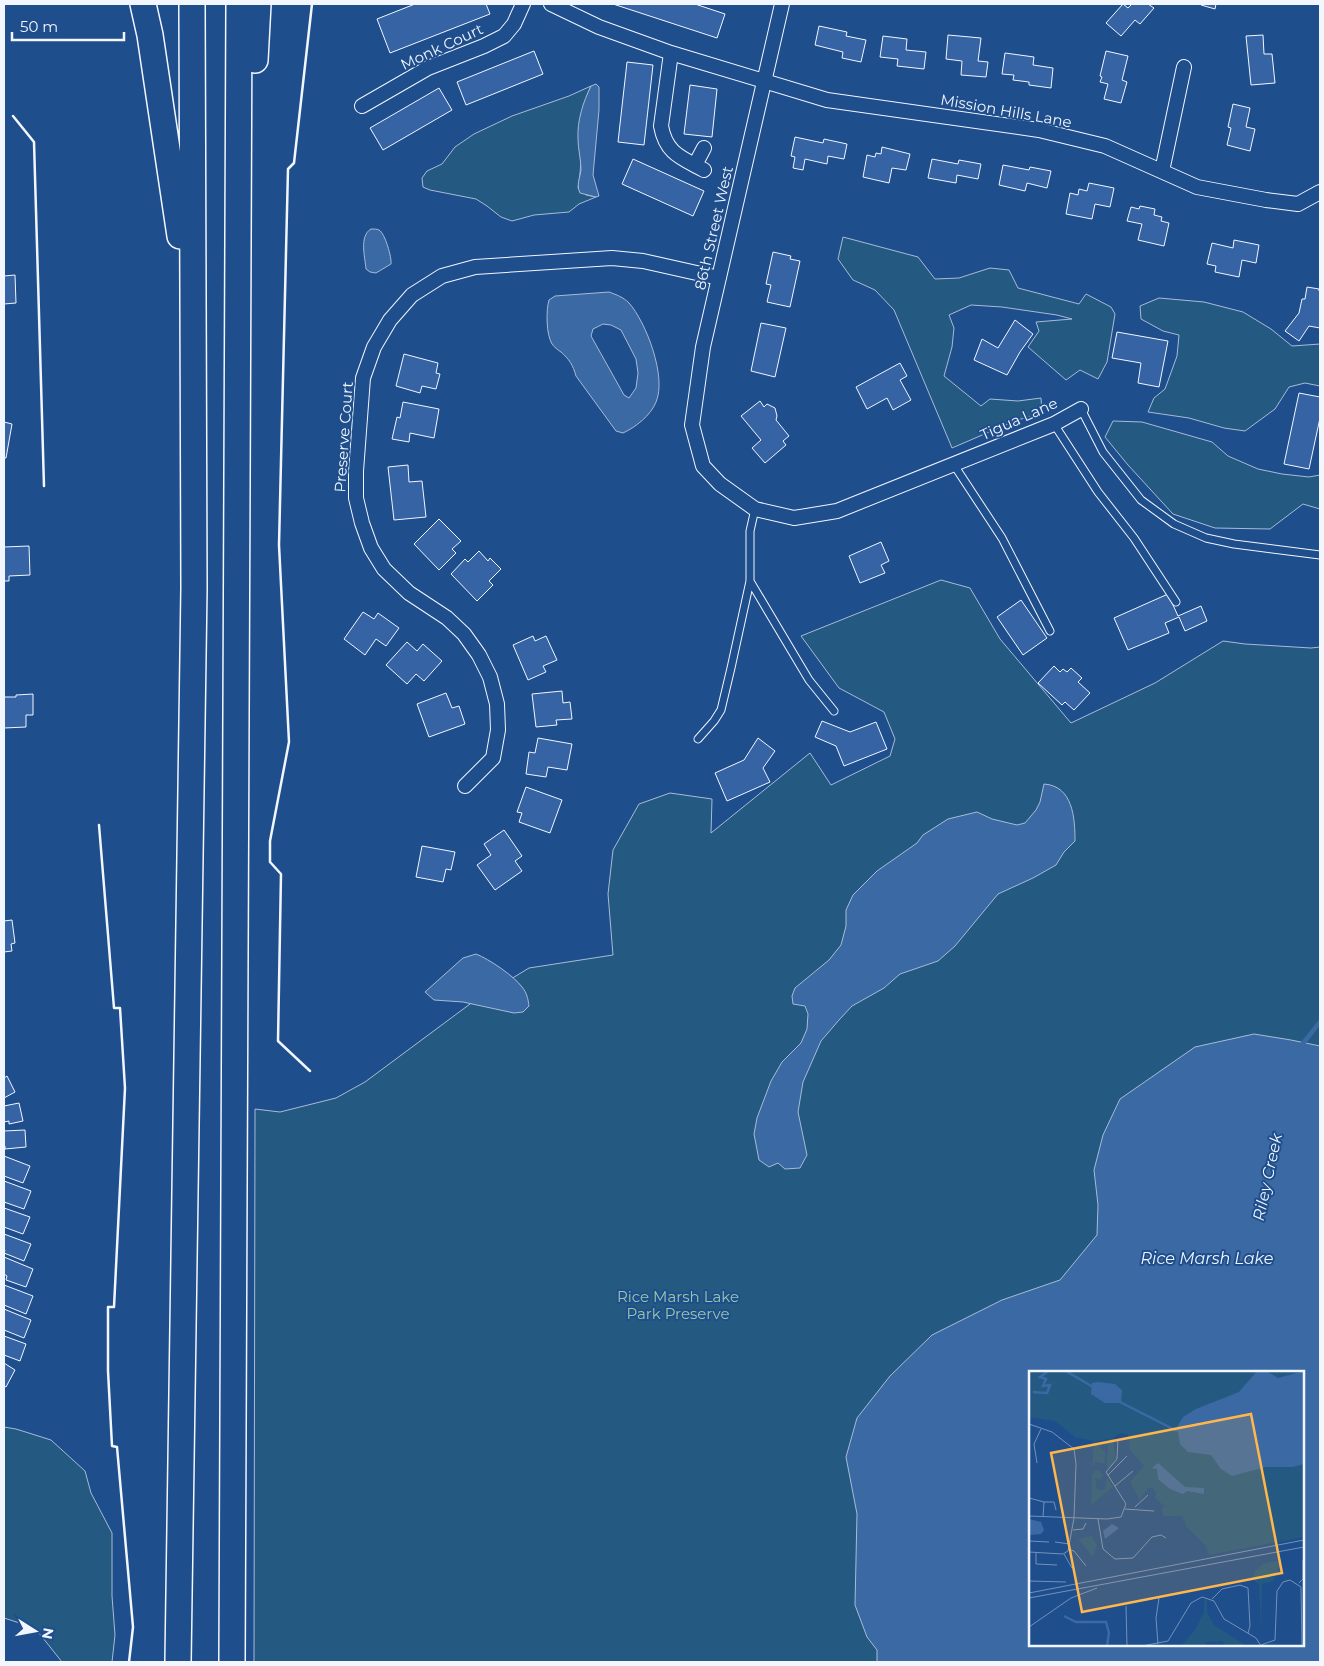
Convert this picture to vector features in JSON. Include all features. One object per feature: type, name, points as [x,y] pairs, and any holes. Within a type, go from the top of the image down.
[{"type":"highway","points":[[143,4],[150,35],[193,321]]},
{"type":"highway","points":[[178,1662],[194,588],[192,4]]},
{"type":"highway","points":[[232,1662],[239,4]]},
{"type":"highway","points":[[238,224],[250,149],[258,4]]},
{"type":"street","name":"Monk Court","points":[[362,106],[428,68],[504,36],[514,24],[523,4]]},
{"type":"street","name":"Mission Hills Lane","points":[[551,4],[566,7],[599,27],[671,53],[827,100],[1039,130],[1105,146],[1197,187],[1298,204],[1320,192]]},
{"type":"street","name":"86th Street West","points":[[701,460],[692,425],[703,347],[782,4]]},
{"type":"street","points":[[671,53],[661,126],[663,136],[666,144],[674,154],[700,167],[704,148]]},
{"type":"street","points":[[1162,171],[1184,67]]},
{"type":"street","name":"Preserve Court","points":[[465,786],[493,758],[498,730],[497,704],[490,676],[479,655],[464,634],[447,618],[409,593],[384,569],[371,548],[356,498],[356,471],[363,378],[374,347],[390,320],[412,295],[442,276],[475,267],[612,258],[643,261],[719,278]]},
{"type":"street","name":"Tigua Lane","points":[[701,460],[703,466],[720,484],[755,509],[794,518],[837,512],[1054,424],[1081,409]]},
{"type":"lane","name":"Tigua Lane","points":[[1081,409],[1103,452],[1141,500],[1174,524],[1206,538],[1234,544],[1320,555]]},
{"type":"lane","points":[[1054,424],[1098,492],[1134,538],[1176,602]]},
{"type":"lane","points":[[954,465],[1002,538],[1050,631]]},
{"type":"lane","points":[[698,739],[714,721],[720,710],[731,668],[750,581],[750,531],[755,509]]},
{"type":"lane","points":[[750,581],[809,680],[834,710]]},
{"type":"green space","points":[[591,86],[584,109],[578,188],[586,195],[596,197],[579,204],[569,212],[534,215],[512,221],[501,217],[476,199],[423,187],[422,178],[427,171],[442,164],[455,147],[474,134],[512,116],[569,96]]},
{"type":"green space","points":[[843,237],[918,257],[935,279],[959,278],[990,268],[1009,270],[1018,288],[1079,304],[1086,294],[1111,307],[1115,314],[1107,362],[1098,379],[1080,370],[1066,380],[1028,347],[1039,331],[1036,322],[1072,319],[1002,307],[971,305],[949,315],[954,328],[952,347],[944,376],[981,406],[990,399],[1018,401],[1041,398],[1042,414],[1017,420],[952,448],[894,310],[875,290],[853,280],[838,259]]},
{"type":"green space","points":[[1159,298],[1204,302],[1243,312],[1271,329],[1292,346],[1320,344],[1320,386],[1305,383],[1289,387],[1275,409],[1245,431],[1224,428],[1189,418],[1148,412],[1154,398],[1165,389],[1177,356],[1179,335],[1163,331],[1141,319],[1140,306]]},
{"type":"green space","points":[[1113,421],[1142,422],[1212,442],[1228,456],[1258,469],[1309,477],[1320,475],[1320,509],[1303,504],[1270,529],[1215,528],[1173,514],[1105,437]]},
{"type":"green space","name":"Rice Marsh Lake Park Preserve","points":[[941,580],[970,588],[1000,639],[1071,723],[1155,683],[1223,641],[1245,644],[1320,647],[1320,1662],[254,1662],[255,1109],[280,1112],[336,1098],[365,1082],[470,1004],[529,968],[613,955],[608,894],[613,850],[639,804],[670,793],[712,799],[711,833],[810,753],[831,785],[890,756],[895,739],[884,712],[839,688],[801,636]]},
{"type":"green space","points":[[4,1427],[51,1440],[85,1471],[91,1493],[112,1533],[112,1596],[115,1635],[112,1662],[62,1662],[35,1628],[4,1618]]},
{"type":"water","points":[[596,84],[599,87],[599,110],[593,175],[599,196],[596,197],[580,193],[579,190],[581,162],[578,132],[585,98],[591,86]]},
{"type":"water","points":[[371,229],[378,230],[384,236],[391,261],[391,264],[376,273],[366,269],[364,253],[365,237]]},
{"type":"water","points":[[609,292],[629,303],[642,323],[657,365],[659,391],[651,411],[638,424],[623,433],[616,431],[576,376],[572,365],[550,340],[547,310],[549,300],[555,296]],"holes":[[[603,324],[611,325],[621,330],[636,359],[638,373],[636,388],[629,398],[624,395],[591,336],[593,329]]]},
{"type":"water","points":[[1044,784],[1054,786],[1067,797],[1073,813],[1075,841],[1064,852],[1056,865],[998,894],[955,946],[938,961],[900,974],[884,988],[852,1006],[821,1041],[803,1082],[798,1112],[807,1155],[800,1168],[785,1169],[778,1163],[769,1167],[759,1160],[754,1134],[757,1118],[771,1081],[782,1062],[801,1043],[807,1029],[808,1014],[805,1006],[793,1004],[792,996],[795,988],[829,960],[841,945],[846,926],[846,910],[853,895],[877,871],[917,843],[923,835],[948,819],[977,812],[992,819],[1017,825],[1025,823],[1040,802]]},
{"type":"water","points":[[476,954],[501,968],[522,987],[528,998],[529,1006],[523,1012],[514,1013],[463,1002],[434,1000],[425,992],[463,958]]},
{"type":"water","name":"Rice Marsh Lake","points":[[1254,1034],[1320,1046],[1320,1662],[877,1662],[877,1650],[867,1637],[855,1605],[857,1514],[846,1457],[857,1418],[890,1376],[932,1335],[1002,1300],[1060,1280],[1097,1235],[1098,1205],[1094,1170],[1103,1135],[1120,1099],[1195,1047]]},
{"type":"building","points":[[415,4],[486,4],[490,14],[390,53],[377,19]]},
{"type":"building","points":[[613,4],[695,4],[725,14],[717,38]]},
{"type":"building","points":[[1123,4],[1128,8],[1132,4],[1148,4],[1154,8],[1140,24],[1135,20],[1121,36],[1106,23]]},
{"type":"building","points":[[1201,4],[1216,4],[1215,9]]},
{"type":"building","points":[[819,26],[847,32],[846,36],[866,40],[861,62],[842,58],[843,52],[815,45]]},
{"type":"building","points":[[948,35],[981,38],[978,61],[988,62],[986,77],[961,75],[962,61],[946,59]]},
{"type":"building","points":[[1263,35],[1264,54],[1272,54],[1275,83],[1251,85],[1246,36]]},
{"type":"building","points":[[883,36],[907,39],[906,50],[926,52],[924,69],[897,66],[898,59],[880,57]]},
{"type":"building","points":[[534,51],[543,74],[466,105],[457,82]]},
{"type":"building","points":[[1106,51],[1128,56],[1122,80],[1127,82],[1121,103],[1104,99],[1108,84],[1100,82],[1102,77],[1100,76]]},
{"type":"building","points":[[1005,53],[1034,57],[1033,65],[1053,68],[1051,88],[1029,85],[1029,82],[1013,80],[1014,75],[1002,74]]},
{"type":"building","points":[[627,62],[653,65],[644,145],[618,142]]},
{"type":"building","points":[[690,85],[717,89],[712,137],[684,134]]},
{"type":"building","points":[[439,88],[452,110],[383,150],[370,128]]},
{"type":"building","points":[[1233,104],[1250,108],[1246,127],[1255,129],[1250,151],[1227,145],[1231,128],[1228,127]]},
{"type":"building","points":[[795,137],[823,143],[824,139],[847,144],[844,159],[828,156],[827,164],[805,159],[803,170],[793,168],[795,157],[791,156]]},
{"type":"building","points":[[882,147],[910,154],[906,170],[892,168],[889,183],[863,177],[867,155],[875,157],[876,153],[881,154]]},
{"type":"building","points":[[633,159],[704,191],[693,216],[622,184]]},
{"type":"building","points":[[932,159],[958,164],[959,160],[981,164],[978,179],[957,175],[956,183],[928,178]]},
{"type":"building","points":[[1003,165],[1029,170],[1030,167],[1051,171],[1047,188],[1027,183],[1025,191],[999,185]]},
{"type":"building","points":[[1089,183],[1114,188],[1110,207],[1095,204],[1092,219],[1066,214],[1070,193],[1078,195],[1079,189],[1087,191]]},
{"type":"building","points":[[1140,206],[1155,209],[1154,215],[1162,217],[1161,221],[1169,223],[1164,246],[1138,240],[1142,224],[1127,221],[1131,207],[1139,209]]},
{"type":"building","points":[[1234,240],[1259,245],[1256,263],[1242,260],[1239,277],[1215,272],[1216,266],[1207,264],[1212,243],[1233,248]]},
{"type":"building","points":[[773,252],[791,256],[790,259],[800,261],[790,307],[767,302],[771,285],[766,284]]},
{"type":"building","points":[[15,275],[16,303],[4,304],[4,276]]},
{"type":"building","points":[[1307,287],[1319,289],[1320,291],[1320,328],[1309,326],[1299,341],[1285,331],[1299,313],[1302,299],[1305,299]]},
{"type":"building","points":[[1015,320],[1033,334],[1007,375],[974,360],[982,339],[998,348]]},
{"type":"building","points":[[761,323],[786,328],[775,377],[751,371]]},
{"type":"building","points":[[1117,332],[1168,341],[1159,387],[1138,383],[1141,363],[1112,358]]},
{"type":"building","points":[[404,354],[438,363],[436,373],[440,374],[436,389],[422,386],[420,393],[396,386]]},
{"type":"building","points":[[900,363],[907,376],[900,380],[911,400],[893,410],[887,398],[867,409],[856,387]]},
{"type":"building","points":[[1299,393],[1320,397],[1320,418],[1309,469],[1284,464]]},
{"type":"building","points":[[760,401],[764,407],[767,404],[775,408],[776,420],[789,436],[783,441],[786,445],[765,463],[752,448],[761,440],[741,416]]},
{"type":"building","points":[[403,402],[439,409],[434,438],[410,433],[409,442],[392,439],[397,417],[400,418]]},
{"type":"building","points":[[4,422],[12,424],[6,458],[4,458]]},
{"type":"building","points":[[408,465],[409,482],[422,481],[426,517],[394,520],[388,467]]},
{"type":"building","points":[[439,519],[461,541],[452,549],[456,553],[439,570],[414,544]]},
{"type":"building","points":[[881,542],[889,561],[881,565],[885,573],[860,583],[849,556]]},
{"type":"building","points":[[29,546],[30,575],[9,576],[9,581],[4,581],[4,547]]},
{"type":"building","points":[[479,551],[488,561],[490,558],[501,569],[489,581],[493,585],[477,601],[451,574],[465,559],[468,562]]},
{"type":"building","points":[[1168,594],[1178,616],[1201,606],[1207,621],[1185,631],[1179,617],[1165,623],[1169,633],[1128,650],[1114,618]]},
{"type":"building","points":[[1021,600],[1047,638],[1023,655],[997,617]]},
{"type":"building","points":[[363,612],[374,619],[378,613],[399,628],[386,646],[376,639],[365,655],[344,639]]},
{"type":"building","points":[[533,636],[535,641],[546,636],[557,660],[543,666],[546,672],[528,680],[513,645]]},
{"type":"building","points":[[407,642],[417,651],[423,644],[442,661],[424,681],[416,674],[407,684],[386,665]]},
{"type":"building","points":[[1054,666],[1060,672],[1063,669],[1067,672],[1071,668],[1082,678],[1078,682],[1090,693],[1074,710],[1065,702],[1062,705],[1038,683]]},
{"type":"building","points":[[562,691],[563,703],[570,702],[572,719],[556,720],[557,725],[536,727],[532,694]]},
{"type":"building","points":[[446,693],[452,708],[459,706],[465,724],[429,737],[417,704]]},
{"type":"building","points":[[33,694],[33,715],[26,715],[26,727],[4,728],[4,697]]},
{"type":"building","points":[[822,721],[850,732],[876,722],[887,749],[844,766],[836,746],[815,737]]},
{"type":"building","points":[[538,738],[572,744],[567,770],[548,767],[546,777],[526,774],[529,752],[535,753]]},
{"type":"building","points":[[758,738],[775,751],[763,768],[770,782],[727,801],[715,773],[744,760]]},
{"type":"building","points":[[526,787],[562,800],[550,833],[519,822],[522,813],[517,812]]},
{"type":"building","points":[[504,830],[522,856],[515,861],[522,871],[495,890],[477,865],[491,855],[484,844]]},
{"type":"building","points":[[422,846],[455,852],[451,870],[446,869],[443,882],[416,877]]},
{"type":"building","points":[[12,920],[15,943],[11,944],[12,951],[4,952],[4,921]]},
{"type":"building","points":[[7,1076],[15,1092],[4,1098],[4,1078]]},
{"type":"building","points":[[19,1103],[23,1121],[9,1124],[9,1121],[4,1122],[4,1106]]},
{"type":"building","points":[[25,1130],[26,1147],[5,1149],[4,1131]]},
{"type":"building","points":[[4,1156],[30,1166],[23,1183],[4,1176]]},
{"type":"building","points":[[4,1181],[31,1191],[24,1209],[4,1202]]},
{"type":"building","points":[[4,1208],[30,1217],[23,1234],[4,1227]]},
{"type":"building","points":[[4,1234],[31,1244],[24,1261],[4,1253]]},
{"type":"building","points":[[4,1257],[33,1269],[26,1287],[6,1280]]},
{"type":"building","points":[[4,1285],[33,1296],[26,1314],[4,1305]]},
{"type":"building","points":[[4,1309],[31,1320],[24,1338],[4,1330]]},
{"type":"building","points":[[4,1336],[26,1344],[20,1361],[4,1355]]},
{"type":"building","points":[[4,1363],[15,1370],[6,1387],[4,1386]]},
{"type":"waterway","name":"Riley Creek","points":[[1301,1046],[1320,1022]]},
{"type":"wall","points":[[310,1071],[278,1041],[281,874],[270,862],[270,841],[289,742],[279,545],[288,169],[294,163],[312,4]]},
{"type":"wall","points":[[13,116],[34,142],[44,486]]},
{"type":"wall","points":[[99,825],[114,1008],[120,1008],[125,1088],[114,1307],[108,1307],[108,1371],[112,1446],[117,1447],[133,1627],[129,1662]]}]
